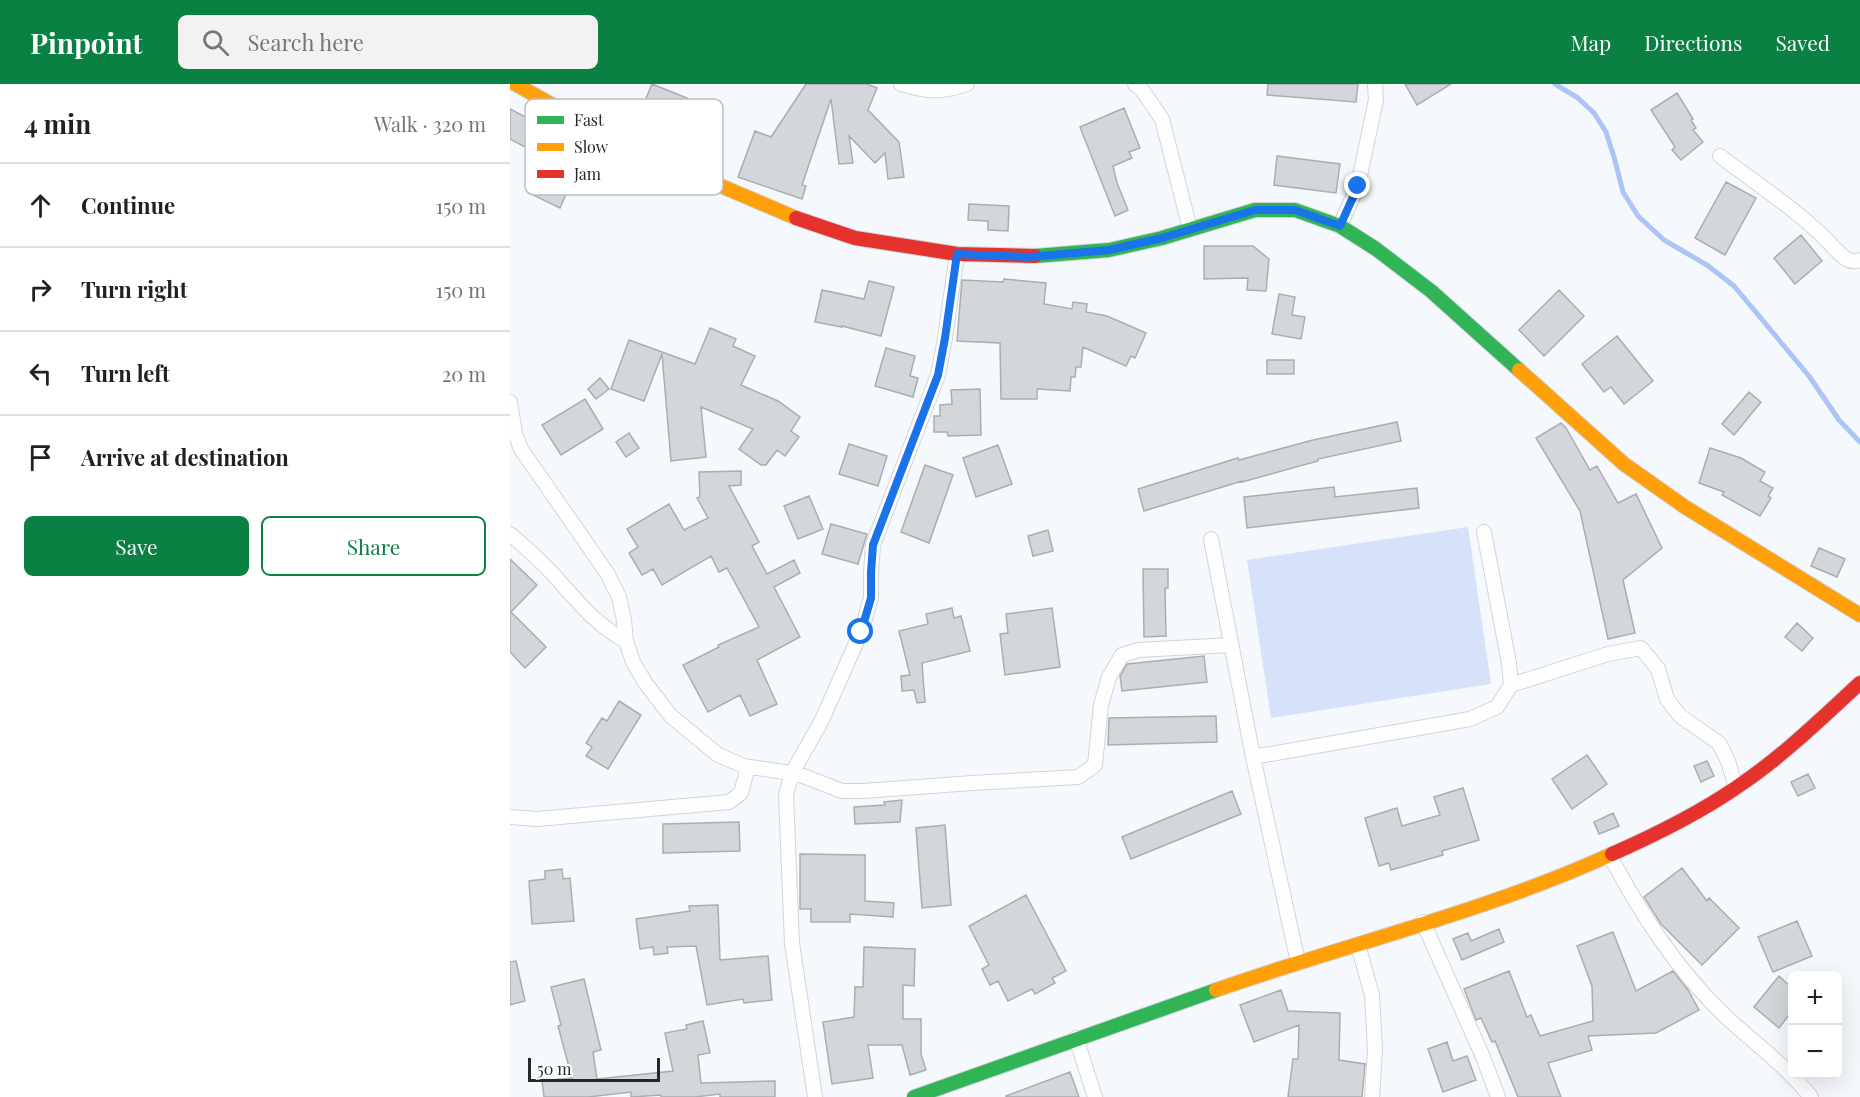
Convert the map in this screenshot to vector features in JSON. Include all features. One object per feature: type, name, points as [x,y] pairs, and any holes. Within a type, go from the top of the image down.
[{"type":"street","points":[[515,84],[540,99]]},
{"type":"street","points":[[901,84],[927,91],[949,90],[967,84]]},
{"type":"street","points":[[1136,84],[1143,90],[1162,119],[1190,229]]},
{"type":"street","points":[[1340,226],[1358,186],[1376,100],[1375,84]]},
{"type":"street","points":[[1720,156],[1822,234],[1844,258],[1860,260]]},
{"type":"street","points":[[723,188],[780,212],[855,238],[957,254],[1029,257],[1109,250],[1162,238],[1255,210],[1295,210],[1340,226],[1376,249],[1431,291],[1624,464],[1685,507],[1860,615]]},
{"type":"street","points":[[815,1097],[792,943],[786,795],[792,773],[821,722],[861,632],[871,598],[873,545],[938,375],[957,254]]},
{"type":"street","points":[[510,402],[514,433],[521,449],[607,573],[619,597],[626,641],[633,662],[641,676],[671,716],[718,755],[748,767],[792,773],[842,791],[864,792],[1078,777],[1095,765],[1101,705],[1109,677],[1122,655],[1139,650],[1231,645]]},
{"type":"street","points":[[1253,757],[1470,719],[1497,707],[1511,685],[1509,663],[1484,532]]},
{"type":"street","points":[[510,534],[549,570],[590,616],[626,641]]},
{"type":"street","points":[[1211,539],[1253,757],[1298,962]]},
{"type":"street","points":[[1511,685],[1608,654],[1641,648],[1658,669],[1667,699],[1680,716],[1719,743],[1736,788]]},
{"type":"street","points":[[914,1097],[1076,1038],[1298,962],[1358,945],[1507,895],[1610,856],[1682,820],[1736,788],[1792,746],[1860,683]]},
{"type":"street","points":[[510,818],[537,819],[729,802],[741,793],[748,767]]},
{"type":"street","points":[[1610,856],[1635,901],[1671,956],[1719,1010],[1775,1058],[1812,1097]]},
{"type":"street","points":[[1423,922],[1483,1057],[1498,1097]]},
{"type":"street","points":[[1358,945],[1372,995],[1375,1050],[1372,1097]]},
{"type":"street","points":[[1076,1038],[1095,1097]]},
{"type":"shaded area","points":[[1468,527],[1491,684],[1271,718],[1247,560]]},
{"type":"building","points":[[652,84],[687,98],[687,99],[646,99]]},
{"type":"building","points":[[806,84],[867,84],[877,88],[868,110],[899,142],[904,177],[888,179],[885,153],[875,163],[849,136],[853,163],[839,164],[831,99],[802,185],[806,186],[802,199],[738,177],[755,131],[771,137]]},
{"type":"building","points":[[1268,84],[1358,84],[1356,102],[1267,95]]},
{"type":"building","points":[[1405,84],[1451,84],[1417,105]]},
{"type":"building","points":[[1677,93],[1693,119],[1691,120],[1696,128],[1693,130],[1703,142],[1681,160],[1672,150],[1675,147],[1651,110]]},
{"type":"building","points":[[1124,108],[1140,148],[1129,152],[1132,158],[1113,166],[1128,210],[1115,216],[1080,127]]},
{"type":"building","points":[[510,109],[525,117],[525,147],[510,139]]},
{"type":"building","points":[[1277,156],[1340,164],[1336,193],[1274,185]]},
{"type":"building","points":[[1726,182],[1756,198],[1725,255],[1695,238]]},
{"type":"building","points":[[533,195],[566,195],[560,208]]},
{"type":"building","points":[[969,204],[1009,206],[1008,231],[988,230],[988,221],[968,220]]},
{"type":"building","points":[[1801,235],[1822,261],[1795,284],[1774,258]]},
{"type":"building","points":[[1204,246],[1253,246],[1269,259],[1266,291],[1247,290],[1248,278],[1204,279]]},
{"type":"building","points":[[1004,279],[1046,283],[1044,304],[1072,309],[1073,302],[1087,304],[1086,312],[1107,316],[1146,333],[1135,358],[1131,356],[1126,366],[1083,347],[1081,367],[1076,367],[1075,377],[1071,377],[1070,391],[1037,389],[1037,399],[1001,399],[1000,343],[957,341],[962,280],[1003,282]]},
{"type":"building","points":[[869,281],[894,287],[881,336],[815,322],[822,290],[864,299]]},
{"type":"building","points":[[1559,290],[1584,316],[1544,356],[1519,330]]},
{"type":"building","points":[[1279,294],[1295,297],[1292,315],[1305,317],[1301,339],[1272,334]]},
{"type":"building","points":[[710,328],[736,339],[733,346],[755,356],[741,385],[778,401],[800,417],[791,431],[799,437],[785,456],[777,450],[766,465],[761,465],[739,449],[753,429],[701,407],[706,457],[671,461],[662,354],[644,401],[611,389],[629,340],[695,364]]},
{"type":"building","points":[[1617,336],[1653,381],[1624,404],[1611,387],[1604,392],[1582,364]]},
{"type":"building","points":[[886,348],[915,356],[910,376],[918,378],[913,397],[875,386]]},
{"type":"building","points":[[1267,360],[1294,360],[1294,374],[1267,374]]},
{"type":"building","points":[[600,378],[609,389],[596,399],[588,389]]},
{"type":"building","points":[[980,389],[981,435],[948,436],[947,432],[934,432],[934,416],[940,416],[940,405],[952,404],[951,390]]},
{"type":"building","points":[[1749,392],[1761,402],[1734,435],[1722,424]]},
{"type":"building","points":[[585,399],[603,429],[561,455],[542,425]]},
{"type":"building","points":[[1397,422],[1401,441],[1318,459],[1318,461],[1144,511],[1138,489],[1238,458],[1239,460],[1313,440]]},
{"type":"building","points":[[1561,423],[1590,470],[1597,466],[1618,503],[1636,494],[1662,548],[1623,580],[1635,633],[1608,639],[1580,511],[1536,438]]},
{"type":"building","points":[[629,433],[639,448],[626,457],[616,442]]},
{"type":"building","points":[[849,444],[887,456],[878,486],[839,474]]},
{"type":"building","points":[[998,445],[1012,484],[976,497],[963,458]]},
{"type":"building","points":[[1710,448],[1741,458],[1765,472],[1760,481],[1773,488],[1768,496],[1771,498],[1760,516],[1722,495],[1724,492],[1699,483]]},
{"type":"building","points":[[925,465],[953,475],[929,543],[901,532]]},
{"type":"building","points":[[741,471],[741,485],[729,486],[759,542],[752,546],[767,574],[794,560],[800,573],[774,587],[800,637],[757,660],[777,704],[750,716],[740,695],[708,712],[683,665],[719,647],[718,645],[759,627],[727,568],[719,572],[711,556],[662,585],[653,569],[642,575],[629,553],[638,547],[627,529],[669,504],[684,530],[708,518],[697,498],[700,497],[699,472]]},
{"type":"building","points":[[1334,487],[1335,497],[1417,488],[1419,508],[1247,528],[1244,497]]},
{"type":"building","points":[[809,496],[823,529],[798,539],[784,506]]},
{"type":"building","points":[[831,524],[867,534],[858,564],[822,554]]},
{"type":"building","points":[[1048,530],[1053,551],[1033,556],[1028,536]]},
{"type":"building","points":[[1819,548],[1845,559],[1837,577],[1811,566]]},
{"type":"building","points":[[510,559],[537,585],[511,612],[546,647],[525,668],[510,652]]},
{"type":"building","points":[[1143,569],[1168,569],[1168,588],[1165,588],[1166,636],[1144,637]]},
{"type":"building","points":[[952,608],[954,618],[961,616],[970,651],[922,663],[925,702],[917,703],[914,690],[902,691],[901,676],[910,675],[899,631],[928,624],[926,614]]},
{"type":"building","points":[[1052,608],[1060,667],[1005,675],[1000,634],[1008,633],[1006,614]]},
{"type":"building","points":[[1797,623],[1813,638],[1802,651],[1785,637]]},
{"type":"building","points":[[1204,656],[1207,682],[1122,691],[1120,676],[1127,664]]},
{"type":"building","points":[[619,701],[641,715],[608,769],[586,756],[592,747],[586,743],[602,718],[607,721]]},
{"type":"building","points":[[1216,716],[1217,742],[1108,745],[1109,718]]},
{"type":"building","points":[[1587,755],[1607,784],[1572,809],[1552,779]]},
{"type":"building","points":[[1707,761],[1714,776],[1701,782],[1694,766]]},
{"type":"building","points":[[1808,774],[1815,788],[1798,796],[1791,782]]},
{"type":"building","points":[[1463,788],[1479,840],[1442,851],[1443,855],[1391,870],[1389,863],[1379,866],[1365,818],[1397,808],[1402,826],[1440,815],[1434,797]]},
{"type":"building","points":[[1232,791],[1241,814],[1131,859],[1122,837]]},
{"type":"building","points":[[902,800],[900,822],[855,824],[854,807],[885,805],[884,802]]},
{"type":"building","points":[[1613,813],[1619,826],[1599,834],[1594,822]]},
{"type":"building","points":[[739,822],[740,851],[663,853],[663,824]]},
{"type":"building","points":[[945,825],[951,905],[922,908],[916,828]]},
{"type":"building","points":[[800,854],[865,855],[865,901],[894,903],[893,917],[850,914],[850,922],[811,922],[811,909],[800,909]]},
{"type":"building","points":[[1682,868],[1707,901],[1709,898],[1739,928],[1702,965],[1661,924],[1644,897]]},
{"type":"building","points":[[562,869],[563,879],[570,878],[574,921],[532,924],[529,881],[545,879],[545,871]]},
{"type":"building","points":[[1026,895],[1066,971],[1052,978],[1055,983],[1035,994],[1032,989],[1008,1001],[998,981],[990,985],[982,969],[989,965],[969,926]]},
{"type":"building","points":[[718,905],[720,960],[768,956],[772,1000],[744,1003],[743,999],[707,1005],[696,946],[667,947],[668,953],[654,955],[653,947],[640,949],[636,919],[690,911],[689,906]]},
{"type":"building","points":[[1797,921],[1812,956],[1773,972],[1758,937]]},
{"type":"building","points":[[1499,929],[1504,942],[1462,960],[1453,939],[1468,933],[1471,941]]},
{"type":"building","points":[[1613,932],[1636,991],[1673,971],[1688,990],[1699,1010],[1656,1033],[1588,1036],[1592,1050],[1548,1063],[1561,1097],[1518,1097],[1495,1041],[1492,1042],[1481,1018],[1476,1020],[1464,989],[1509,971],[1527,1017],[1531,1015],[1540,1036],[1593,1021],[1592,986],[1577,946]]},
{"type":"building","points":[[864,947],[915,949],[914,986],[903,985],[903,1019],[921,1019],[921,1054],[926,1070],[910,1075],[902,1045],[868,1045],[873,1078],[832,1084],[823,1022],[854,1017],[855,987],[863,987]]},
{"type":"building","points":[[516,961],[525,1001],[510,1005],[510,962]]},
{"type":"building","points":[[1779,976],[1788,984],[1788,1016],[1779,1028],[1754,1007]]},
{"type":"building","points":[[584,979],[601,1050],[593,1052],[597,1079],[673,1071],[665,1033],[687,1029],[686,1025],[703,1021],[710,1053],[698,1055],[701,1083],[775,1081],[775,1097],[720,1097],[720,1094],[695,1097],[661,1097],[661,1095],[631,1097],[631,1092],[588,1097],[544,1097],[542,1081],[572,1078],[558,1026],[561,1025],[551,987]]},
{"type":"building","points":[[1281,990],[1288,1011],[1340,1013],[1339,1060],[1365,1064],[1362,1097],[1288,1097],[1293,1059],[1298,1059],[1299,1025],[1254,1042],[1240,1005]]},
{"type":"building","points":[[1447,1042],[1453,1061],[1467,1056],[1476,1080],[1443,1092],[1428,1049]]},
{"type":"building","points":[[1070,1072],[1079,1097],[1006,1097],[1006,1096]]},
{"type":"waterway","points":[[1555,84],[1578,98],[1594,113],[1606,132],[1623,192],[1638,216],[1664,240],[1707,265],[1734,286],[1809,376],[1839,420],[1860,442]]},
{"type":"traffic: fast","points":[[1035,256],[1109,250],[1162,238],[1255,210],[1295,210],[1340,226],[1376,249],[1431,291],[1519,370]]},
{"type":"traffic: fast","points":[[914,1097],[1216,990]]},
{"type":"traffic: slow","points":[[515,84],[542,99]]},
{"type":"traffic: slow","points":[[723,187],[796,218]]},
{"type":"traffic: slow","points":[[1519,370],[1624,464],[1685,507],[1860,615]]},
{"type":"traffic: slow","points":[[1216,990],[1515,893],[1612,854]]},
{"type":"traffic: jam","points":[[796,218],[855,238],[957,254],[1035,256]]},
{"type":"traffic: jam","points":[[1612,854],[1676,824],[1737,787],[1816,724],[1860,683]]},
{"type":"route","points":[[861,632],[871,598],[873,545],[938,375],[957,254],[1029,257],[1109,250],[1162,238],[1255,210],[1295,210],[1340,226],[1358,186]]}]
